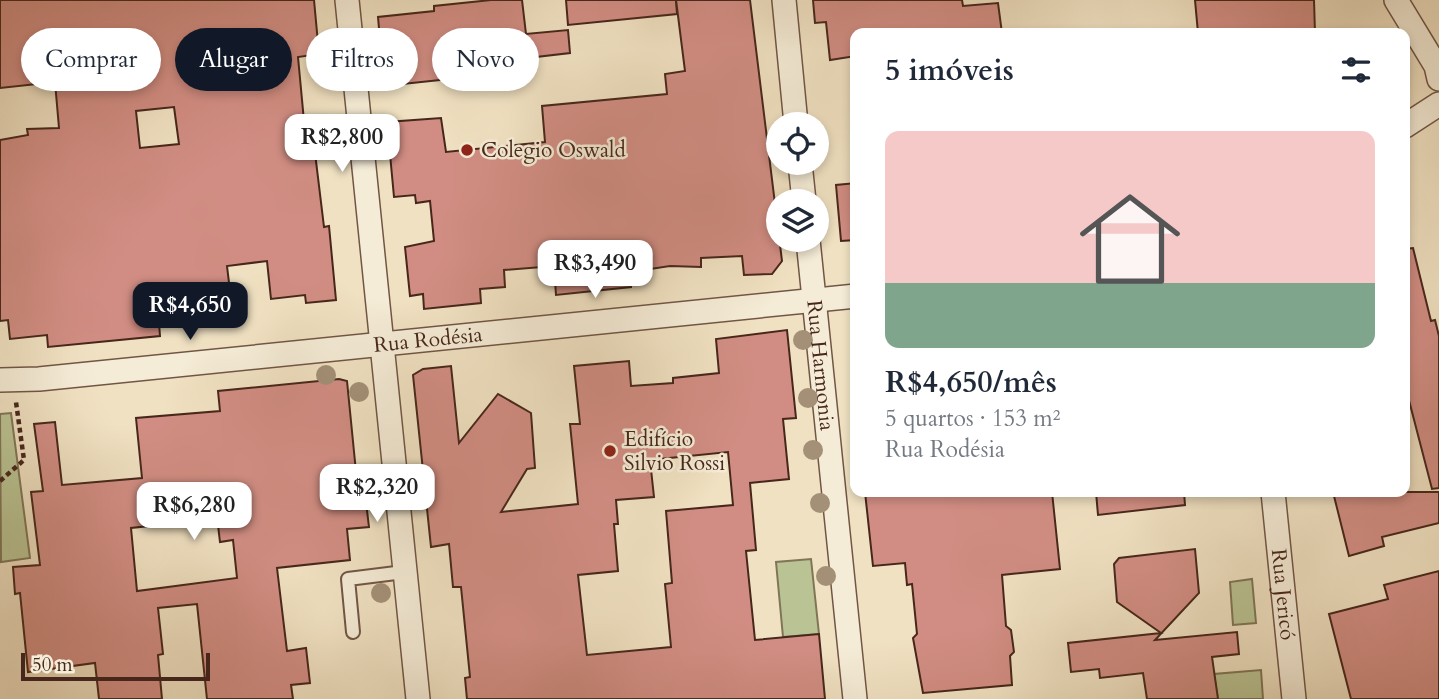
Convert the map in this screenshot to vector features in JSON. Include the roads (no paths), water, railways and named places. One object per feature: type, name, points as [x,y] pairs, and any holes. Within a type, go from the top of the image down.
[{"type":"street","points":[[347,0],[418,699]]},
{"type":"street","points":[[784,0],[795,112]]},
{"type":"street","points":[[1396,0],[1436,66],[1439,79]]},
{"type":"street","points":[[1410,123],[1439,104]]},
{"type":"street","name":"Rua Harmonia","points":[[809,252],[855,699]]},
{"type":"street","name":"Rua Rodésia","points":[[7,381],[850,297]]},
{"type":"street","name":"Rua Jericó","points":[[1274,497],[1294,699]]},
{"type":"lane","points":[[353,632],[348,579],[404,572]]},
{"type":"place","name":"Colegio Oswald","points":[[467,150]]},
{"type":"place","name":"Edifício Silvio Rossi","points":[[610,451]]}]
